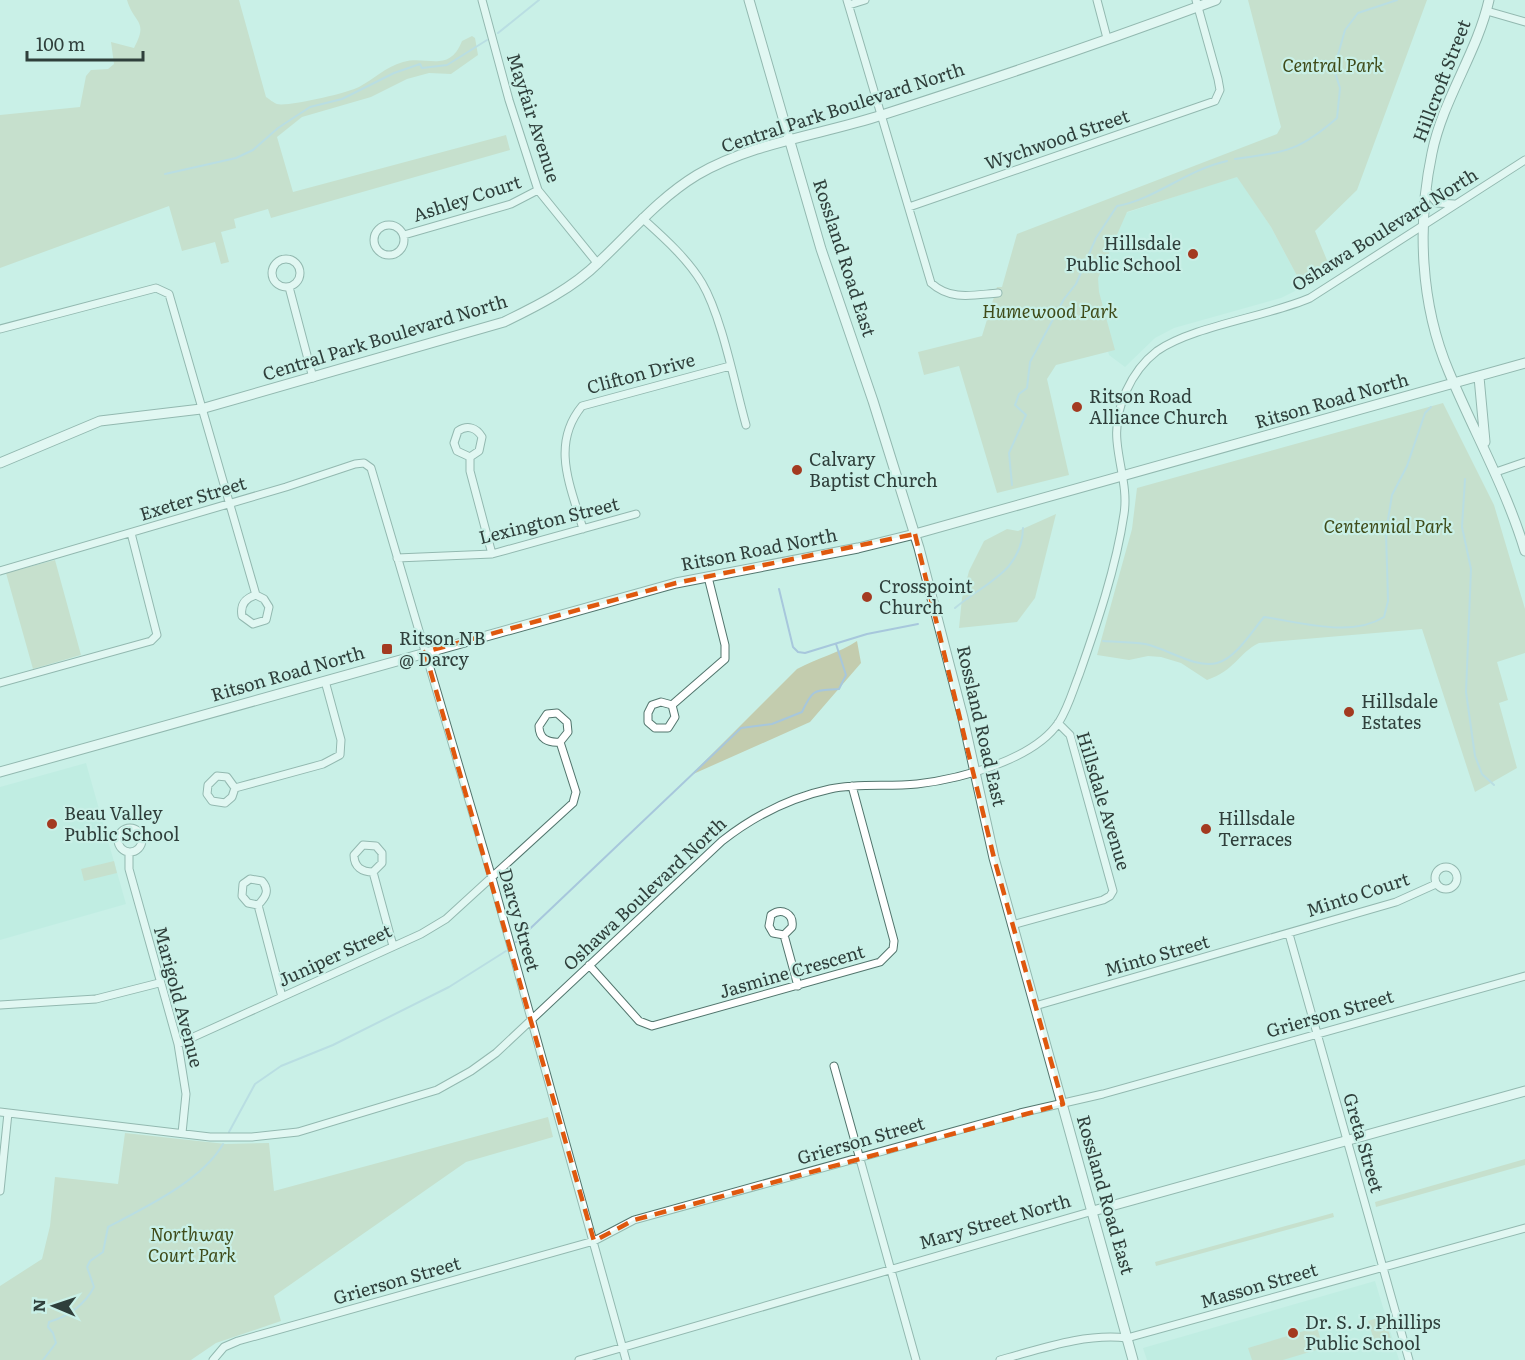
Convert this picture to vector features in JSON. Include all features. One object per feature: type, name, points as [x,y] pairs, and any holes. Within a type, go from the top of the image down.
[{"type":"main road","name":"Rossland Road East","points":[[749,0],[821,249],[915,534],[948,656],[1012,925],[1094,1211],[1133,1360]]},
{"type":"main road","name":"Central Park Boulevard North","points":[[0,463],[100,422],[201,409],[504,322],[542,304],[598,264],[642,218],[696,176],[735,157],[789,139],[880,116],[1107,38],[1197,3],[1216,0]]},
{"type":"main road","name":"Hillcroft Street","points":[[1489,0],[1438,128],[1425,187],[1424,267],[1430,306],[1454,384],[1496,472],[1525,551]]},
{"type":"main road","name":"Ritson Road North","points":[[0,772],[675,583],[858,548],[915,534],[1525,363]]},
{"type":"main road","points":[[1479,377],[1488,456]]},
{"type":"main road","name":"Mary Street North","points":[[1094,1211],[1525,1091]]},
{"type":"street","name":"Mayfair Avenue","points":[[482,0],[509,100],[538,190],[598,264]]},
{"type":"street","points":[[865,0],[848,2],[931,283],[940,291],[954,296],[998,293]]},
{"type":"street","points":[[1097,0],[1107,38]]},
{"type":"street","name":"Wychwood Street","points":[[909,207],[1215,101],[1220,90],[1197,3]]},
{"type":"street","points":[[1486,10],[1525,22]]},
{"type":"street","name":"Oshawa Boulevard North","points":[[4,1113],[226,1138],[279,1135],[398,1104],[437,1090],[471,1071],[496,1053],[746,822],[771,808],[807,795],[852,786],[918,784],[975,770],[1026,751],[1058,723],[1084,659],[1119,540],[1126,504],[1117,439],[1125,393],[1137,372],[1155,353],[1172,342],[1283,309],[1310,298],[1525,160]]},
{"type":"street","points":[[1425,187],[1429,196],[1437,203],[1456,204]]},
{"type":"street","name":"Ashley Court","points":[[404,235],[511,204],[538,190]]},
{"type":"street","points":[[642,218],[669,242],[702,282],[730,366],[746,425]]},
{"type":"street","name":"Ashley Court","points":[[394,225],[404,235],[404,244],[398,253],[386,255],[375,246],[375,236],[382,226],[394,225]]},
{"type":"street","points":[[284,259],[292,260],[300,269],[299,278],[289,287],[277,284],[272,276],[275,263],[284,259]]},
{"type":"street","points":[[289,287],[313,378]]},
{"type":"street","points":[[0,329],[156,288],[165,290],[169,294],[256,596],[267,602],[270,611],[266,620],[253,624],[242,616],[242,607],[247,599],[256,596]]},
{"type":"street","name":"Clifton Drive","points":[[583,529],[564,460],[570,420],[582,406],[730,366]]},
{"type":"street","points":[[466,427],[479,432],[482,442],[479,451],[470,457],[458,451],[454,443],[458,431],[466,427]]},
{"type":"street","points":[[470,457],[470,471],[492,554]]},
{"type":"street","points":[[1496,472],[1525,462]]},
{"type":"street","name":"Exeter Street","points":[[0,571],[364,463],[371,468],[377,489]]},
{"type":"street","name":"Darcy Street","points":[[377,489],[492,878],[626,1360]]},
{"type":"street","name":"Lexington Street","points":[[397,558],[492,554],[636,514]]},
{"type":"street","points":[[0,683],[151,641],[157,635],[131,533]]},
{"type":"street","points":[[672,705],[725,659],[725,645],[708,577]]},
{"type":"street","points":[[236,788],[323,764],[340,755],[341,740],[325,681]]},
{"type":"street","points":[[662,702],[672,705],[675,717],[668,728],[655,729],[648,722],[648,713],[652,705],[662,702]]},
{"type":"street","points":[[556,713],[567,722],[568,732],[560,742],[549,742],[541,736],[538,726],[547,714],[556,713]]},
{"type":"street","name":"Hillsdale Avenue","points":[[1012,925],[1103,900],[1113,891],[1070,735],[1058,723]]},
{"type":"street","name":"Juniper Street","points":[[178,1044],[421,934],[446,919],[573,803],[576,792],[560,742]]},
{"type":"street","points":[[217,776],[226,777],[236,788],[232,797],[225,803],[212,801],[207,794],[208,785],[217,776]]},
{"type":"street","name":"Jasmine Crescent","points":[[589,965],[639,1021],[652,1026],[880,962],[893,949],[892,932],[852,786]]},
{"type":"street","points":[[363,845],[376,846],[382,853],[382,863],[373,872],[362,871],[356,864],[354,855],[363,845]]},
{"type":"street","name":"Marigold Avenue","points":[[129,852],[129,869],[159,983],[178,1044],[186,1094],[182,1133]]},
{"type":"street","points":[[373,872],[393,946]]},
{"type":"street","name":"Minto Court","points":[[1289,933],[1396,902],[1436,884]]},
{"type":"street","points":[[258,905],[282,997]]},
{"type":"street","name":"Minto Street","points":[[1035,1006],[1289,933]]},
{"type":"street","name":"Greta Street","points":[[1289,933],[1409,1360]]},
{"type":"street","points":[[784,935],[798,986]]},
{"type":"street","name":"Grierson Street","points":[[213,1358],[224,1347],[238,1341],[594,1241],[634,1220],[1525,976]]},
{"type":"street","points":[[0,1005],[96,999],[159,983]]},
{"type":"street","points":[[834,1066],[916,1360]]},
{"type":"street","points":[[0,1191],[4,1113]]},
{"type":"street","name":"Mary Street North","points":[[579,1360],[1094,1211]]},
{"type":"street","name":"Masson Street","points":[[1000,1360],[1080,1339],[1112,1336],[1127,1338],[1525,1228]]},
{"type":"highlighted area","points":[[915,534],[994,858],[1063,1104],[634,1220],[594,1241],[425,652],[676,583]]},
{"type":"shaded area","name":"Hillsdale Public School","points":[[1237,176],[1271,227],[1303,287],[1281,298],[1174,328],[1155,338],[1125,367],[1109,355],[1089,280],[1117,216]]},
{"type":"shaded area","name":"Beau Valley Public School","points":[[86,763],[126,904],[0,940],[0,787]]},
{"type":"shaded area","name":"Dr. S. J. Phillips Public School","points":[[1375,1281],[1399,1360],[1147,1360],[1143,1348]]},
{"type":"green space","points":[[127,0],[239,0],[266,97],[277,104],[304,102],[353,90],[403,62],[444,60],[457,51],[462,41],[472,36],[475,38],[478,55],[451,74],[429,73],[407,79],[371,97],[302,117],[277,137],[293,192],[506,135],[510,150],[271,218],[268,209],[234,219],[236,228],[221,232],[229,262],[221,264],[215,242],[182,251],[169,206],[0,268],[0,115],[80,107],[86,76],[91,70],[108,69],[114,64],[111,42],[134,48],[138,39],[139,22]]},
{"type":"green space","points":[[1248,0],[1427,0],[1357,190],[1315,231],[1331,270],[1303,287],[1271,227],[1237,177],[1127,212],[1098,278],[1099,292],[1115,350],[1056,365],[1047,379],[1069,475],[997,493],[959,366],[924,375],[918,352],[982,336],[997,287],[1002,287],[1017,234],[1277,134],[1281,127]]},
{"type":"green space","name":"Centennial Park","points":[[1443,403],[1494,505],[1525,609],[1525,653],[1497,662],[1508,700],[1499,703],[1517,768],[1475,792],[1422,629],[1259,643],[1224,672],[1207,680],[1181,663],[1161,657],[1148,656],[1129,660],[1097,655],[1132,529],[1137,488]]},
{"type":"green space","points":[[1056,514],[1035,598],[1017,622],[959,628],[962,598],[969,571],[984,541],[1007,529],[1018,531]]},
{"type":"green space","points":[[55,560],[81,655],[33,669],[6,573]]},
{"type":"green space","points":[[857,641],[861,663],[810,722],[691,775],[797,669]]},
{"type":"green space","points":[[114,861],[117,873],[84,881],[81,869]]},
{"type":"green space","name":"Northway Court Park","points":[[548,1117],[553,1137],[466,1162],[274,1296],[281,1321],[216,1343],[191,1360],[0,1360],[0,1286],[42,1259],[50,1226],[55,1177],[118,1184],[125,1133],[226,1144],[269,1143],[274,1191]]},
{"type":"green space","points":[[1525,1159],[1525,1165],[1376,1207],[1375,1202]]},
{"type":"green space","points":[[1333,1213],[1334,1217],[1156,1266],[1155,1262]]},
{"type":"green space","points":[[1384,1316],[1392,1342],[1376,1347],[1368,1321]]},
{"type":"green space","points":[[1317,1327],[1323,1348],[1283,1360],[1252,1360],[1248,1348]]},
{"type":"waterway","points":[[498,33],[539,0]]},
{"type":"waterway","points":[[1235,159],[1290,149],[1312,138],[1337,118],[1340,88],[1334,69],[1345,30],[1358,13],[1397,0]]},
{"type":"waterway","points":[[165,174],[236,158],[253,150],[278,128],[310,107],[342,99],[394,73],[420,64],[422,68],[447,65],[487,40]]},
{"type":"waterway","points":[[1012,485],[1009,453],[1026,415],[1015,405],[1019,394],[1027,388],[1030,362],[1064,299],[1076,284],[1096,238],[1117,206],[1145,197],[1198,171],[1227,161]]},
{"type":"waterway","points":[[1103,641],[1145,644],[1191,661],[1209,664],[1231,656],[1264,617],[1341,628],[1356,627],[1384,617],[1388,601],[1386,532],[1392,495],[1407,466],[1425,413],[1431,407]]},
{"type":"waterway","points":[[1465,479],[1462,527],[1471,569],[1466,692],[1475,756],[1482,774],[1494,785]]},
{"type":"waterway","points":[[955,608],[1009,566],[1021,543],[1023,528]]},
{"type":"waterway","points":[[779,589],[793,647],[798,652],[805,653],[867,634],[918,624]]},
{"type":"waterway","points":[[516,942],[741,728],[772,724],[802,712],[815,692],[839,689],[846,675],[836,644]]},
{"type":"waterway","points":[[229,1132],[255,1084],[281,1066],[333,1045],[449,987],[506,951]]},
{"type":"waterway","points":[[43,1360],[56,1343],[48,1327],[49,1322],[75,1309],[86,1300],[94,1287],[87,1267],[90,1261],[103,1252],[108,1227],[172,1192],[202,1169],[223,1144]]},
{"type":"place","name":"Hillsdale Public School","points":[[1193,254]]},
{"type":"place","name":"Ritson Road Alliance Church","points":[[1077,407]]},
{"type":"place","name":"Calvary Baptist Church","points":[[797,470]]},
{"type":"place","name":"Crosspoint Church","points":[[867,597]]},
{"type":"place","name":"Ritson NB @ Darcy","points":[[387,649]]},
{"type":"place","name":"Hillsdale Estates","points":[[1349,712]]},
{"type":"place","name":"Beau Valley Public School","points":[[52,824]]},
{"type":"place","name":"Hillsdale Terraces","points":[[1206,829]]},
{"type":"place","name":"Dr. S. J. Phillips Public School","points":[[1293,1333]]},
{"type":"park label","name":"Central Park","points":[[1333,66]]},
{"type":"park label","name":"Humewood Park","points":[[1050,312]]}]
